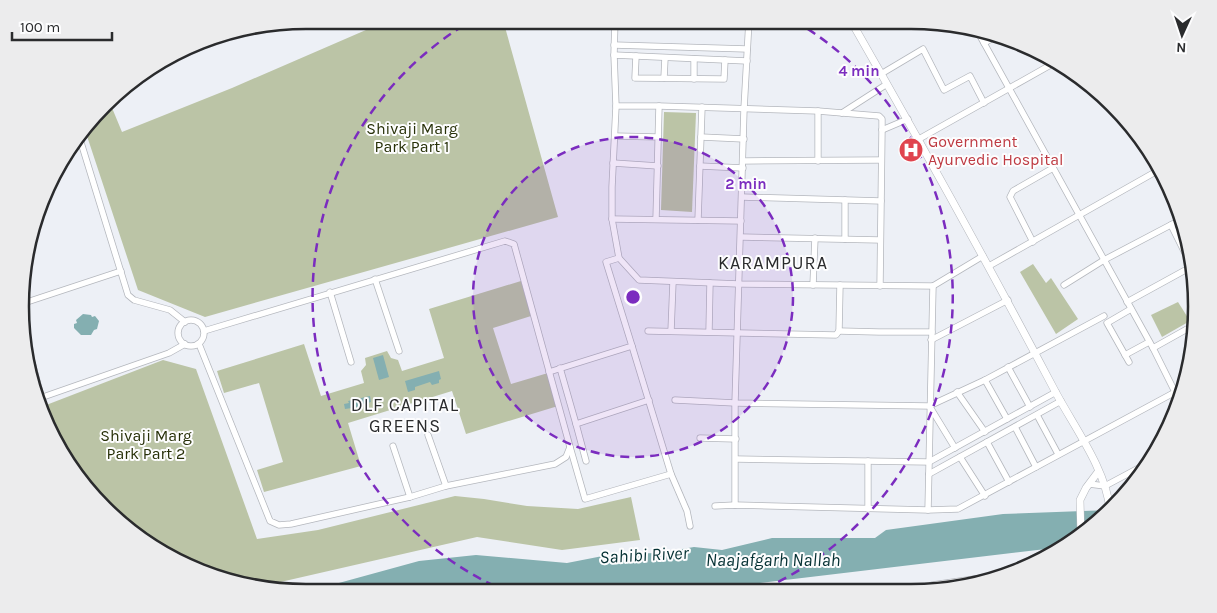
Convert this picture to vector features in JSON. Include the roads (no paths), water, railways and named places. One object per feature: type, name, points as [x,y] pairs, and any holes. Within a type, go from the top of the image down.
[{"type":"street","points":[[615,29],[616,106],[612,219],[619,258],[640,280],[739,284],[933,286],[983,256]]},
{"type":"street","points":[[735,505],[735,403],[744,109],[748,29]]},
{"type":"street","points":[[857,29],[1008,300],[1061,402],[1084,440],[1105,486],[1109,500]]},
{"type":"street","points":[[981,38],[1176,390]]},
{"type":"street","points":[[984,42],[989,40]]},
{"type":"street","points":[[614,45],[747,49]]},
{"type":"street","points":[[882,74],[923,49],[944,90],[970,76],[984,103]]},
{"type":"street","points":[[614,55],[747,61]]},
{"type":"street","points":[[636,56],[635,78],[724,79],[725,60]]},
{"type":"street","points":[[664,78],[665,58]]},
{"type":"street","points":[[694,59],[694,79]]},
{"type":"street","points":[[919,139],[1049,66]]},
{"type":"street","points":[[842,113],[887,84]]},
{"type":"street","points":[[616,106],[818,111],[879,116],[882,119],[880,286]]},
{"type":"street","points":[[656,219],[659,106]]},
{"type":"street","points":[[698,220],[702,107]]},
{"type":"street","points":[[818,111],[818,161]]},
{"type":"street","points":[[882,130],[908,119]]},
{"type":"street","points":[[615,136],[658,137]]},
{"type":"street","points":[[701,137],[744,139]]},
{"type":"street","points":[[81,144],[128,295],[131,298],[170,310],[185,322]]},
{"type":"street","points":[[700,166],[881,160]]},
{"type":"street","points":[[613,163],[658,166]]},
{"type":"street","points":[[1033,242],[1010,197],[1013,191],[1053,168]]},
{"type":"street","points":[[989,266],[1154,173]]},
{"type":"street","points":[[742,197],[881,201]]},
{"type":"street","points":[[845,239],[846,200]]},
{"type":"street","points":[[612,219],[742,221]]},
{"type":"street","points":[[1064,285],[1104,260],[1176,223]]},
{"type":"street","points":[[1171,225],[1182,246]]},
{"type":"street","points":[[741,237],[880,240]]},
{"type":"street","points":[[813,285],[815,238]]},
{"type":"street","points":[[204,331],[330,292],[510,241],[514,244],[519,260],[586,499],[671,474]]},
{"type":"street","points":[[619,258],[606,262],[671,474],[687,511],[690,526]]},
{"type":"street","points":[[1127,302],[1186,270]]},
{"type":"street","points":[[29,301],[121,272]]},
{"type":"street","points":[[375,280],[398,351]]},
{"type":"street","points":[[671,331],[672,282]]},
{"type":"street","points":[[709,332],[710,283]]},
{"type":"street","points":[[648,331],[836,335],[839,331],[840,285]]},
{"type":"street","points":[[928,510],[933,286]]},
{"type":"street","points":[[330,292],[352,362]]},
{"type":"street","points":[[931,340],[1008,300]]},
{"type":"street","points":[[1129,362],[1107,323],[1131,309]]},
{"type":"street","points":[[675,400],[735,403],[929,406],[985,380],[1104,316]]},
{"type":"street","points":[[193,320],[200,324],[204,331],[203,338],[199,344],[192,346],[184,344],[179,339],[178,331],[185,322],[193,320]]},
{"type":"street","points":[[1125,355],[1188,328]]},
{"type":"street","points":[[839,331],[932,332]]},
{"type":"street","points":[[44,398],[169,353],[184,344]]},
{"type":"street","points":[[199,344],[270,521],[279,525],[291,524],[410,497],[446,486],[555,464],[566,457],[570,447]]},
{"type":"street","points":[[549,372],[632,346]]},
{"type":"street","points":[[1008,367],[1030,407]]},
{"type":"street","points":[[560,368],[586,461]]},
{"type":"street","points":[[985,380],[1007,420]]},
{"type":"street","points":[[957,392],[984,432]]},
{"type":"street","points":[[736,460],[929,462],[1056,392]]},
{"type":"street","points":[[715,506],[958,509],[1084,440],[1174,394]]},
{"type":"street","points":[[576,424],[649,400]]},
{"type":"street","points":[[929,474],[1061,402]]},
{"type":"street","points":[[929,406],[955,448]]},
{"type":"street","points":[[1037,415],[1058,454]]},
{"type":"street","points":[[1015,427],[1036,467]]},
{"type":"street","points":[[428,435],[446,486]]},
{"type":"street","points":[[700,438],[736,439]]},
{"type":"street","points":[[987,442],[1009,482]]},
{"type":"street","points":[[393,446],[410,497]]},
{"type":"street","points":[[960,457],[984,496]]},
{"type":"street","points":[[868,461],[868,509]]},
{"type":"street","points":[[1089,484],[1105,486],[1135,470]]},
{"type":"street","points":[[1081,526],[1080,500],[1098,472]]},
{"type":"water","points":[[83,314],[95,316],[99,321],[97,329],[91,335],[81,335],[74,328],[74,324],[77,323],[76,320]]},
{"type":"water","points":[[383,355],[389,377],[379,380],[373,358]]},
{"type":"water","points":[[439,371],[441,379],[439,383],[432,385],[430,382],[415,387],[415,390],[408,392],[405,381]]},
{"type":"water","points":[[370,396],[371,402],[359,405],[359,407],[345,409],[344,404],[349,403],[348,401]]},
{"type":"water","name":"Naajafgarh Nallah","points":[[1099,510],[1080,527],[1045,549],[752,584],[335,584],[419,561],[476,555],[567,563],[613,554],[659,553],[694,547],[722,550],[772,538],[875,538],[886,530],[1003,514]]},
{"type":"place","name":"Government Ayurvedic Hospital","points":[[911,150]]},
{"type":"district","name":"KARAMPURA","points":[[773,263]]},
{"type":"district","name":"DLF CAPITAL GREENS","points":[[405,415]]},
{"type":"park label","name":"Shivaji Marg Park Part 1","points":[[412,137]]},
{"type":"park label","name":"Shivaji Marg Park Part 2","points":[[146,444]]},
{"type":"water label","name":"Sahibi River","points":[[644,555]]}]
